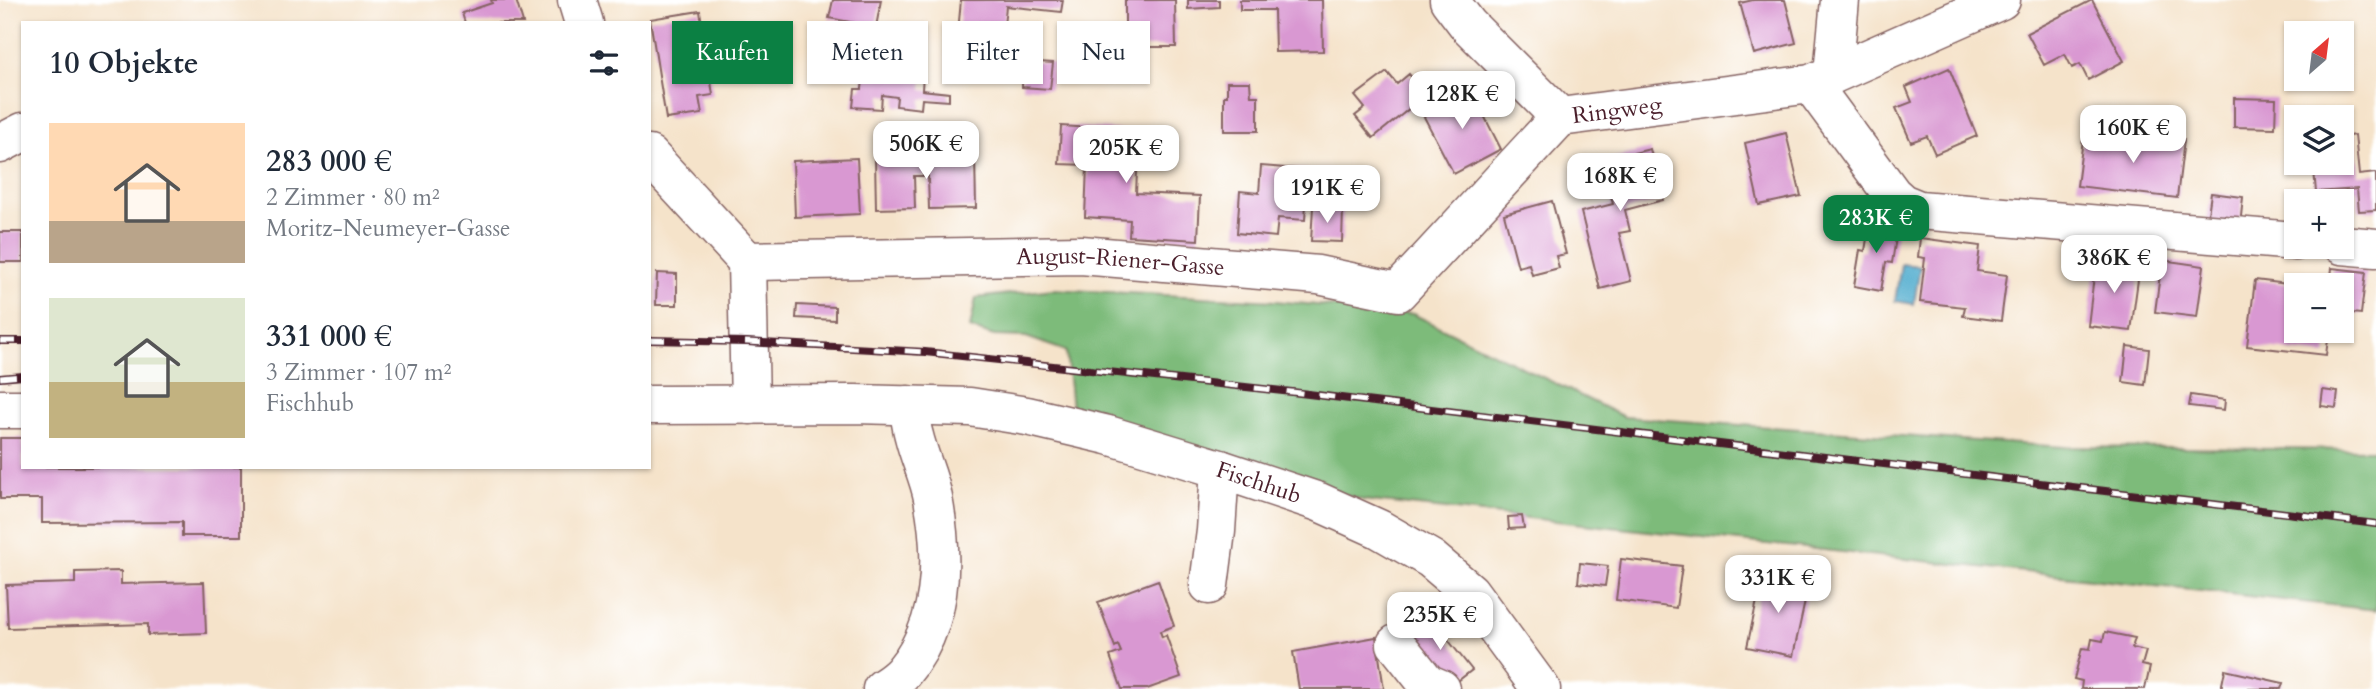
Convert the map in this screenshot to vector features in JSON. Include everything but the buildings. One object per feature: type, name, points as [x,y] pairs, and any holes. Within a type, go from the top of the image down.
[{"type":"street","points":[[577,0],[583,21]]},
{"type":"street","name":"Ringweg","points":[[1449,0],[1468,25],[1560,117],[1822,79],[2001,0]]},
{"type":"street","points":[[1840,0],[1822,79],[1892,194],[1902,203],[1919,210],[2284,240]]},
{"type":"street","name":"August-Riener-Gasse","points":[[747,261],[1081,255],[1318,275],[1398,292],[1560,117]]},
{"type":"street","points":[[0,144],[21,133]]},
{"type":"street","points":[[651,157],[747,261],[750,405]]},
{"type":"street","points":[[2354,246],[2376,248]]},
{"type":"street","name":"Fischhub","points":[[651,405],[970,407],[1027,416],[1108,435],[1220,469],[1319,502],[1379,529],[1431,559],[1470,592],[1535,688]]},
{"type":"street","points":[[882,689],[902,674],[917,652],[931,618],[940,579],[939,539],[933,496],[913,436],[908,405]]},
{"type":"street","points":[[0,409],[21,409]]},
{"type":"street","points":[[1209,586],[1220,469]]},
{"type":"street","points":[[1396,644],[1427,683],[1441,689]]},
{"type":"green space","points":[[1053,289],[1275,301],[1413,314],[1624,417],[2064,447],[2376,450],[2376,610],[1362,500],[1072,408],[1066,351],[1026,337],[994,336],[970,328],[976,298]]},
{"type":"water","points":[[1901,264],[1920,266],[1914,304],[1895,301]]},
{"type":"railway","points":[[651,340],[747,342],[925,352],[1292,392],[2376,524]]},
{"type":"railway","points":[[0,341],[21,341]]},
{"type":"railway","points":[[0,378],[21,376]]}]
